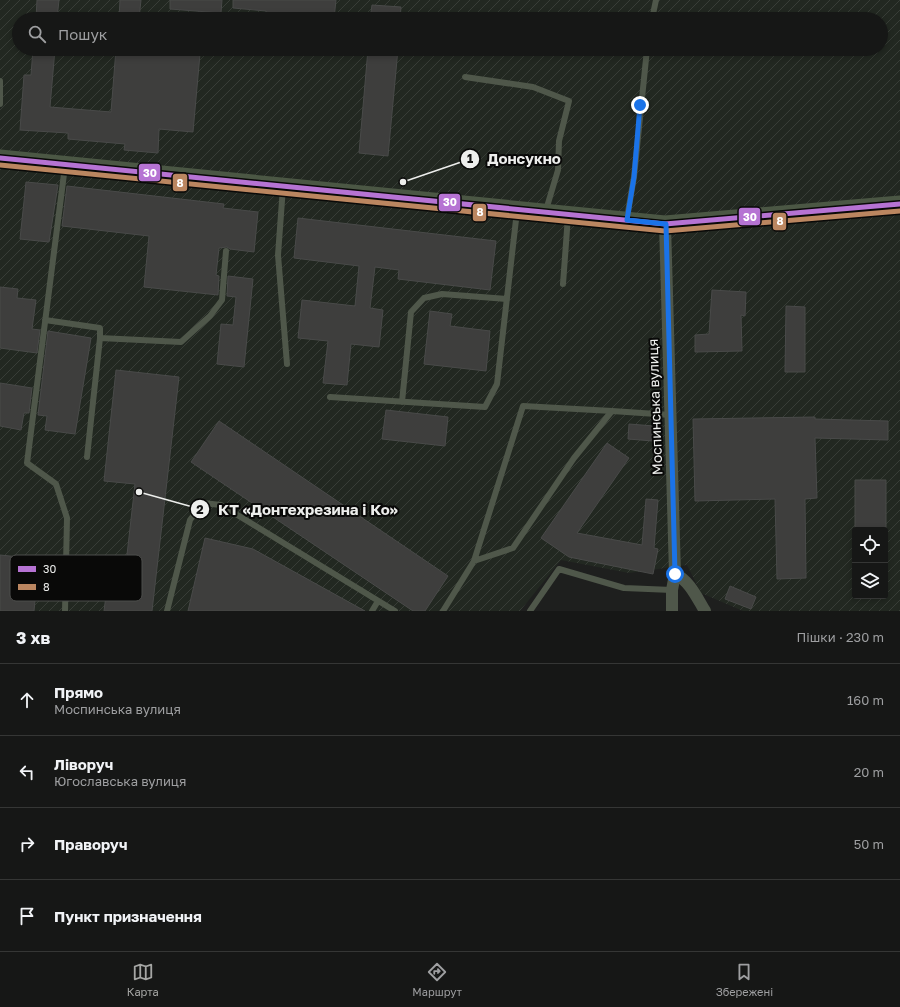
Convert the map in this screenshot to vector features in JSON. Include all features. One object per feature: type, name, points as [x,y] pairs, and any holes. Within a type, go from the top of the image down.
[{"type":"main road","points":[[0,158],[666,224],[900,204]]},
{"type":"street","name":"Моспинська вулиця","points":[[666,224],[675,574],[672,590],[672,611]]},
{"type":"street","points":[[675,574],[682,577],[688,583],[705,611]]},
{"type":"lane","points":[[653,12],[656,0]]},
{"type":"lane","points":[[627,220],[634,177],[646,56]]},
{"type":"lane","points":[[465,77],[533,87],[569,101],[559,142],[558,170],[545,212]]},
{"type":"lane","points":[[0,81],[0,104]]},
{"type":"lane","points":[[65,164],[27,463],[56,484],[67,518],[66,555]]},
{"type":"lane","points":[[284,186],[278,255],[287,364]]},
{"type":"lane","points":[[330,397],[485,407],[497,384],[517,209]]},
{"type":"lane","points":[[563,284],[568,214]]},
{"type":"lane","points":[[100,338],[181,342],[210,316],[222,300],[226,251]]},
{"type":"lane","points":[[402,402],[411,312],[424,298],[442,294],[507,299]]},
{"type":"lane","points":[[45,320],[100,328],[87,457]]},
{"type":"lane","points":[[443,611],[474,560],[523,406],[670,415]]},
{"type":"lane","points":[[474,560],[513,548],[574,458],[612,411]]},
{"type":"lane","points":[[167,611],[190,520],[203,503],[220,505],[395,611]]},
{"type":"lane","points":[[530,611],[559,569],[624,588],[672,590]]},
{"type":"lane","points":[[65,601],[65,611]]},
{"type":"lane","points":[[372,611],[378,601]]},
{"type":"shaded area","points":[[0,0],[900,0],[900,197],[666,216],[0,150]]},
{"type":"shaded area","points":[[0,165],[665,231],[900,212],[900,611],[743,611],[701,593],[687,565],[629,573],[561,560],[520,611],[0,611]]},
{"type":"building","points":[[37,0],[59,0],[58,12],[36,12]]},
{"type":"building","points":[[120,0],[141,0],[140,12],[119,12]]},
{"type":"building","points":[[170,0],[222,0],[221,12],[170,9]]},
{"type":"building","points":[[233,0],[336,0],[335,12],[266,12],[233,8]]},
{"type":"building","points":[[372,5],[401,7],[401,12],[371,12]]},
{"type":"building","points":[[32,56],[54,56],[50,107],[111,112],[115,56],[200,56],[193,132],[159,129],[158,153],[124,150],[125,144],[68,139],[68,133],[20,130],[24,75],[31,75]]},
{"type":"building","points":[[367,56],[397,56],[388,156],[359,153]]},
{"type":"building","points":[[26,182],[58,185],[49,242],[20,239]]},
{"type":"building","points":[[67,186],[224,204],[223,208],[258,212],[254,252],[230,249],[227,247],[219,248],[216,275],[219,276],[218,295],[144,287],[149,236],[62,226]]},
{"type":"building","points":[[298,218],[496,241],[490,290],[398,279],[399,270],[375,267],[370,308],[383,310],[379,347],[351,344],[347,385],[323,383],[328,341],[298,338],[302,300],[355,306],[359,266],[294,258]]},
{"type":"building","points":[[228,276],[253,279],[244,367],[217,364],[221,324],[233,325],[236,297],[227,296]]},
{"type":"building","points":[[0,287],[18,289],[17,298],[36,300],[32,329],[40,330],[37,353],[0,348]]},
{"type":"building","points":[[712,290],[746,292],[745,316],[741,315],[742,351],[695,352],[695,335],[709,334]]},
{"type":"building","points":[[786,306],[805,307],[805,372],[785,372]]},
{"type":"building","points":[[430,311],[452,314],[450,326],[490,331],[486,371],[424,364]]},
{"type":"building","points":[[48,331],[91,338],[75,434],[45,430],[47,416],[38,415]]},
{"type":"building","points":[[116,370],[179,377],[152,611],[104,611],[105,601],[142,601],[142,555],[127,555],[135,484],[104,481]]},
{"type":"building","points":[[0,383],[32,388],[29,413],[24,413],[21,430],[0,426]]},
{"type":"building","points":[[386,410],[448,417],[445,446],[382,439]]},
{"type":"building","points":[[815,417],[815,419],[888,421],[888,440],[815,438],[817,498],[805,499],[806,578],[777,579],[775,499],[695,501],[693,419]]},
{"type":"building","points":[[219,421],[448,576],[425,611],[413,611],[191,462]]},
{"type":"building","points":[[629,424],[654,426],[653,441],[628,439]]},
{"type":"building","points":[[607,443],[629,458],[577,533],[642,545],[646,499],[658,500],[654,548],[658,549],[653,574],[569,557],[541,538]]},
{"type":"building","points":[[855,480],[886,480],[886,527],[855,527]]},
{"type":"building","points":[[205,538],[253,549],[365,611],[188,611]]},
{"type":"building","points":[[0,555],[10,556],[10,601],[35,601],[34,611],[0,611]]},
{"type":"building","points":[[730,586],[756,597],[751,609],[725,599]]},
{"type":"transit line","name":"30","points":[[0,158],[665,224],[900,204]]},
{"type":"transit line","name":"8","points":[[0,165],[665,231],[900,211]]},
{"type":"place","name":"Донсукно","points":[[403,182]]},
{"type":"place","name":"КТ «Донтехрезина і Ко»","points":[[139,492]]},
{"type":"route","points":[[640,105],[634,177],[627,220],[666,224],[675,574]]}]
